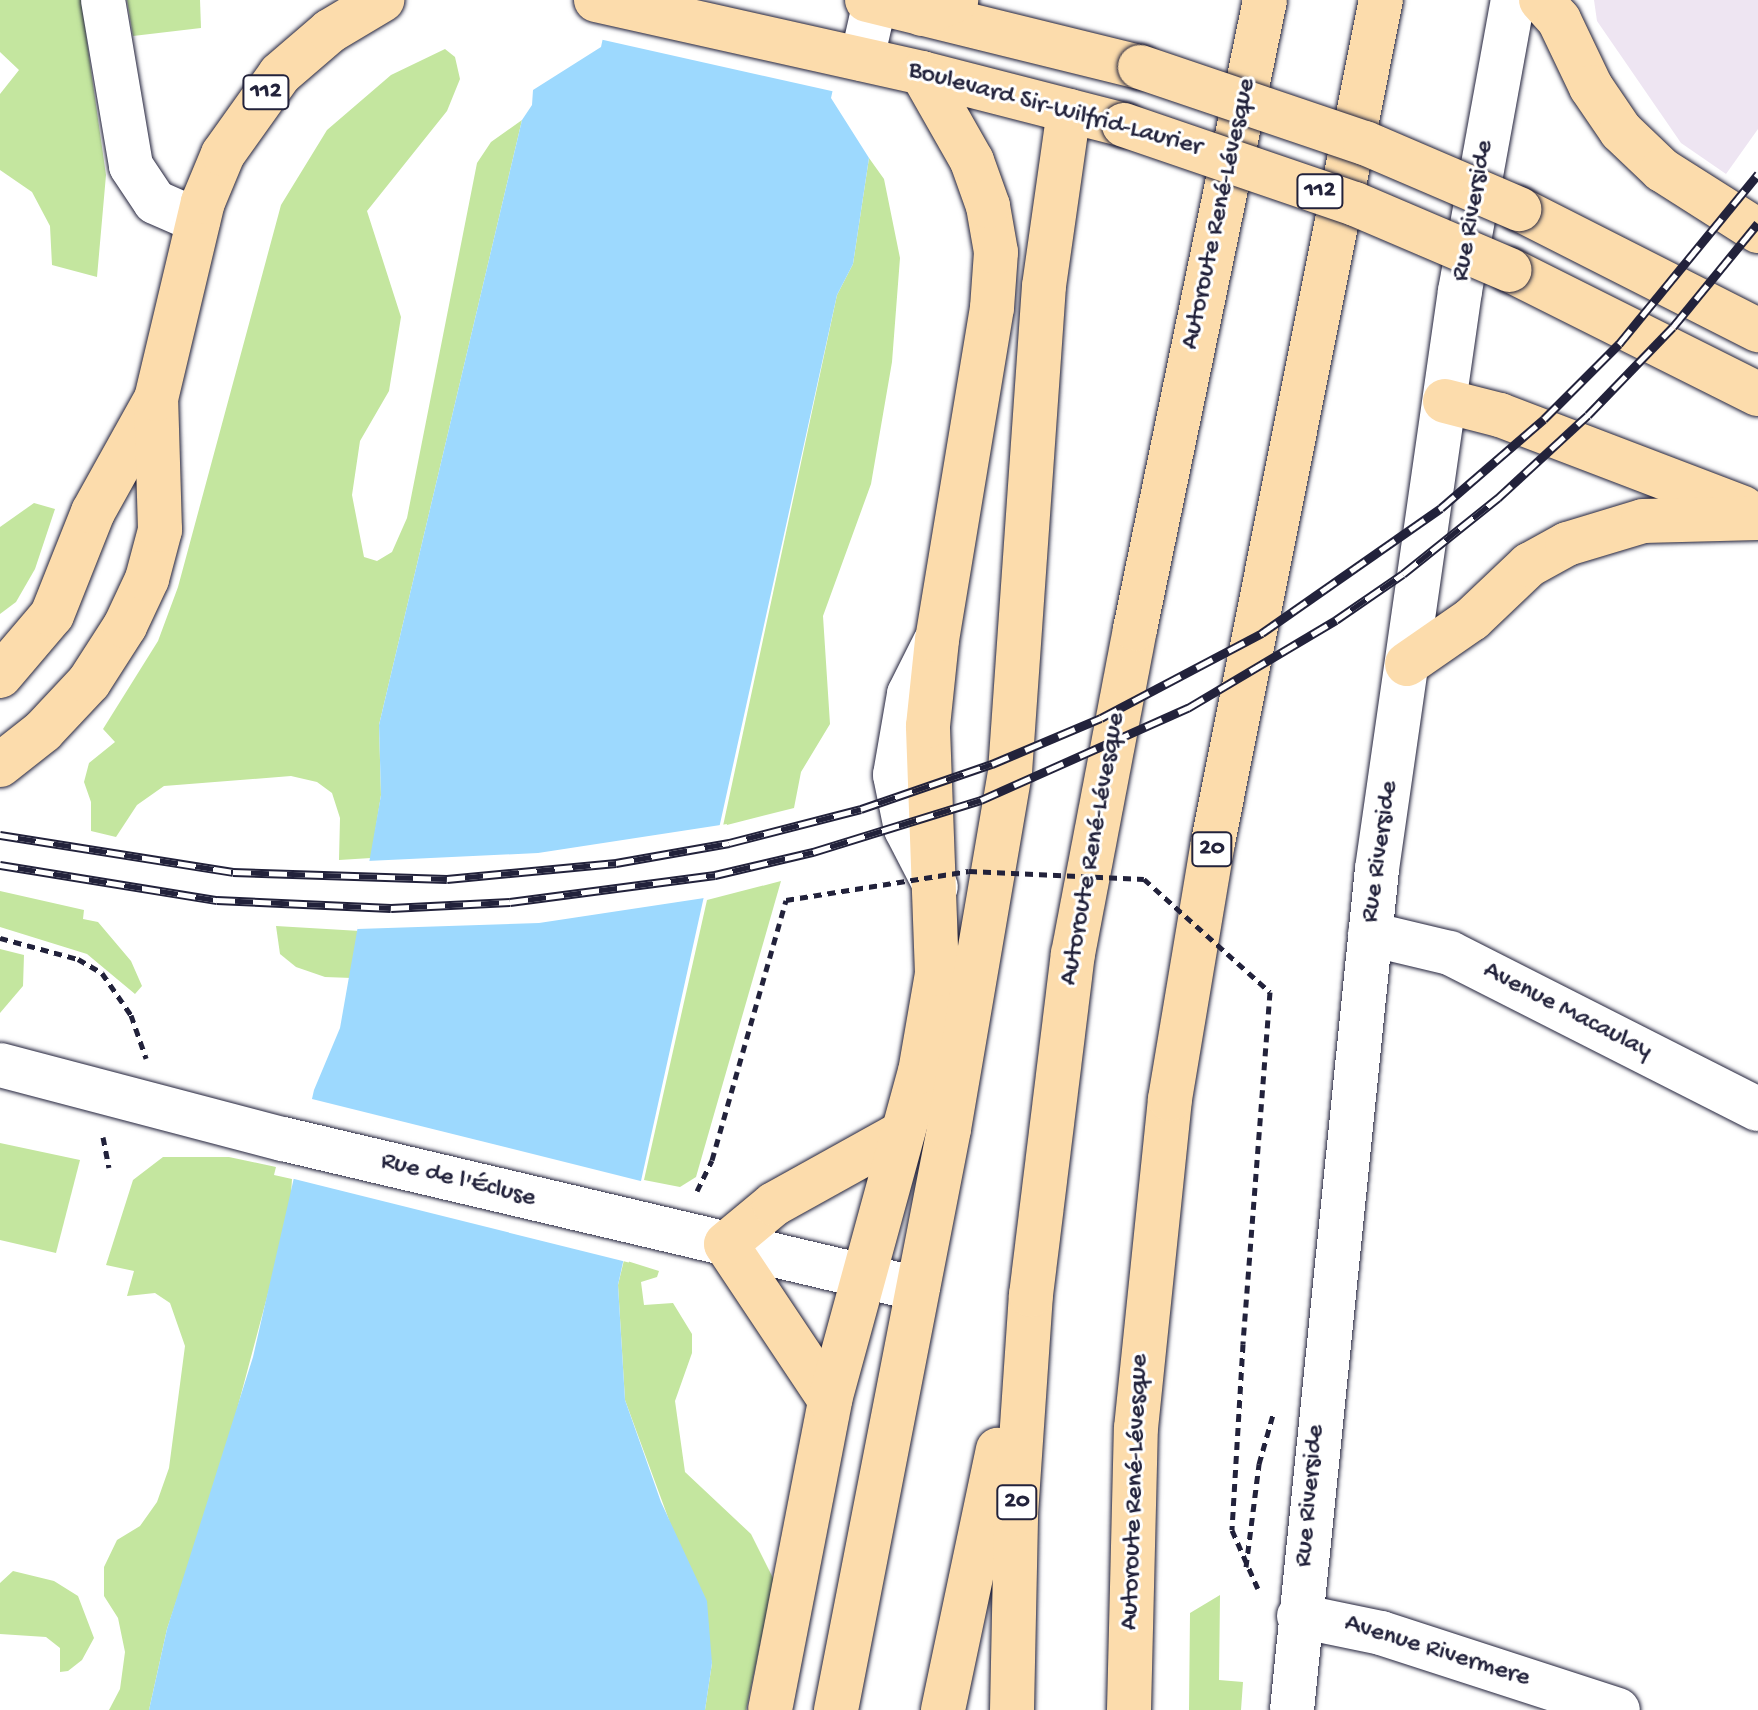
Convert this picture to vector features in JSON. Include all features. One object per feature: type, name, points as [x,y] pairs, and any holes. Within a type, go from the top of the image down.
[{"type":"main road","name":"112","points":[[156,399],[198,221],[223,154],[280,74],[330,31],[382,0]]},
{"type":"main road","name":"Boulevard Sir-Wilfrid-Laurier","points":[[598,0],[922,73],[1124,125],[1355,204],[1510,270],[1758,394]]},
{"type":"main road","name":"Autoroute René-Lévesque","points":[[1012,1710],[1016,1514],[1031,1295],[1056,1074],[1093,838],[1265,0]]},
{"type":"main road","name":"Autoroute René-Lévesque","points":[[1129,1710],[1136,1428],[1170,1099],[1213,842],[1381,0]]},
{"type":"main road","points":[[1541,0],[1559,20],[1591,87],[1621,131],[1662,170],[1758,231]]},
{"type":"main road","name":"112","points":[[871,1],[939,7],[1140,67],[1365,143],[1519,209],[1758,330]]},
{"type":"main road","points":[[770,1710],[830,1400],[934,1001],[936,887],[928,726],[937,640],[992,308],[996,252],[988,206],[972,161],[922,73]]},
{"type":"main road","points":[[836,1710],[918,1289],[1010,772],[1049,235],[1069,111]]},
{"type":"main road","points":[[0,676],[52,615],[93,512],[156,399]]},
{"type":"main road","points":[[0,765],[66,710],[102,666],[136,606],[160,530],[156,399]]},
{"type":"main road","points":[[1445,401],[1500,415],[1758,516]]},
{"type":"main road","points":[[1407,664],[1472,619],[1529,565],[1567,544],[1643,521],[1758,516]]},
{"type":"main road","points":[[830,1400],[726,1244],[774,1204],[902,1133]]},
{"type":"main road","points":[[943,1710],[1031,1295]]},
{"type":"street","points":[[103,0],[131,166],[155,202],[198,221]]},
{"type":"street","name":"Rue Riverside","points":[[1292,1710],[1299,1616],[1370,934],[1445,401],[1513,0]]},
{"type":"street","points":[[855,58],[871,1]]},
{"type":"street","name":"Avenue Macaulay","points":[[1370,934],[1450,953],[1758,1109]]},
{"type":"street","name":"Rue de l'Écluse","points":[[0,1065],[283,1139],[918,1289]]},
{"type":"street","name":"Avenue Rivermere","points":[[1299,1616],[1381,1633],[1618,1710]]},
{"type":"path","points":[[712,1160],[786,900],[969,871],[1144,879],[1270,992],[1232,1530],[1246,1567]]},
{"type":"path","points":[[0,938],[78,959],[102,973],[131,1015],[150,1066]]},
{"type":"path","points":[[102,1133],[109,1167]]},
{"type":"shaded area","points":[[1594,0],[1758,0],[1758,129],[1726,174],[1681,143],[1597,21]]},
{"type":"green space","points":[[0,0],[81,0],[106,175],[97,277],[52,265],[50,226],[32,192],[0,170],[0,94],[19,70],[0,52]]},
{"type":"green space","points":[[127,0],[200,0],[201,28],[133,36]]},
{"type":"green space","points":[[445,49],[455,57],[460,79],[447,111],[367,211],[401,317],[389,391],[360,441],[352,495],[364,557],[377,561],[392,552],[407,518],[477,163],[491,142],[522,120],[379,725],[381,795],[371,858],[339,860],[340,818],[332,793],[317,782],[291,776],[164,786],[137,805],[116,837],[91,831],[91,802],[84,782],[89,763],[115,742],[103,729],[158,641],[178,587],[281,205],[327,130],[391,75]]},
{"type":"green space","points":[[869,158],[884,179],[900,258],[892,362],[871,484],[823,616],[830,724],[801,772],[794,808],[723,826],[837,295],[853,264]]},
{"type":"green space","points":[[34,503],[55,509],[35,569],[16,602],[0,614],[0,527]]},
{"type":"green space","points":[[781,881],[696,1177],[680,1187],[644,1180],[707,900]]},
{"type":"green space","points":[[0,891],[84,910],[83,919],[98,922],[131,961],[142,986],[135,994],[87,954],[0,927]]},
{"type":"green space","points":[[276,926],[360,931],[352,978],[325,977],[296,967],[280,954]]},
{"type":"green space","points":[[0,949],[24,955],[23,986],[0,1013]]},
{"type":"green space","points":[[0,1143],[80,1160],[56,1253],[0,1240]]},
{"type":"green space","points":[[163,1157],[229,1157],[276,1167],[274,1175],[292,1179],[290,1211],[223,1462],[167,1629],[149,1710],[109,1710],[120,1689],[125,1652],[118,1618],[104,1596],[104,1567],[117,1540],[140,1526],[157,1502],[169,1468],[185,1346],[170,1303],[155,1293],[127,1296],[134,1271],[106,1265],[133,1180]]},
{"type":"green space","points":[[624,1260],[659,1271],[657,1277],[641,1282],[644,1305],[673,1303],[692,1334],[692,1353],[675,1401],[685,1472],[751,1534],[774,1580],[746,1710],[705,1710],[712,1663],[680,1550],[625,1400],[618,1285]]},
{"type":"green space","points":[[13,1571],[54,1581],[78,1596],[94,1638],[82,1660],[68,1671],[60,1672],[60,1648],[46,1637],[0,1634],[0,1583]]},
{"type":"green space","points":[[1220,1595],[1219,1680],[1243,1682],[1241,1710],[1189,1710],[1190,1613]]},
{"type":"water","points":[[611,0],[853,0],[831,98],[869,158],[853,264],[837,295],[618,1285],[625,1400],[661,1502],[707,1601],[712,1663],[705,1710],[149,1710],[167,1629],[253,1357],[314,1090],[340,1028],[381,795],[379,725],[522,120],[532,105],[533,90],[601,47]]},
{"type":"pier","points":[[607,0],[857,0],[836,92],[599,39]]},
{"type":"pier","points":[[727,824],[711,897],[539,923],[357,929],[367,861],[538,853]]},
{"type":"pier","points":[[308,1098],[649,1183],[629,1262],[288,1178]]},
{"type":"railway","points":[[0,835],[233,872],[447,879],[616,863],[729,843],[861,809],[992,764],[1101,718],[1262,633],[1441,508],[1544,419],[1619,344],[1758,174]]},
{"type":"railway","points":[[0,865],[217,900],[391,908],[510,902],[715,875],[813,852],[981,800],[1188,708],[1336,620],[1403,574],[1498,498],[1588,415],[1673,327],[1758,223]]}]
